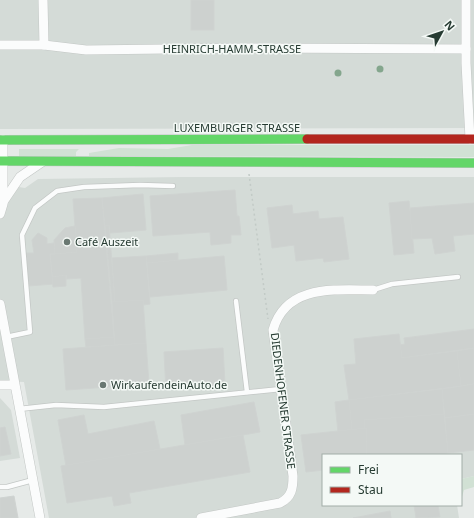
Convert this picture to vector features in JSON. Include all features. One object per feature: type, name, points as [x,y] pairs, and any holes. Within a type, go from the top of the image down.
[{"type":"main road","name":"LUXEMBURGER STRASSE","points":[[2,140],[472,139]]},
{"type":"main road","points":[[83,154],[89,145],[103,140]]},
{"type":"main road","points":[[1,161],[43,161],[83,154],[474,163]]},
{"type":"street","points":[[43,0],[44,45]]},
{"type":"street","points":[[466,0],[466,49],[472,139]]},
{"type":"street","name":"HEINRICH-HAMM-STRASSE","points":[[0,45],[44,45],[86,50],[239,48],[466,49]]},
{"type":"street","points":[[0,214],[2,204],[2,140]]},
{"type":"street","points":[[2,204],[20,177],[43,161]]},
{"type":"street","name":"DIEDENHOFENER STRASSE","points":[[201,518],[280,503],[290,496],[293,485],[293,476],[273,330],[276,320],[284,309],[288,304],[300,296],[308,294],[339,290],[373,290]]},
{"type":"street","points":[[0,304],[40,518]]},
{"type":"street","points":[[0,385],[14,385]]},
{"type":"lane","points":[[6,337],[30,332],[22,235],[35,208],[57,191],[105,186],[173,186]]},
{"type":"lane","points":[[373,290],[392,284],[458,277]]},
{"type":"lane","points":[[236,301],[247,392]]},
{"type":"lane","points":[[19,409],[56,405],[104,407],[281,389]]},
{"type":"lane","points":[[0,488],[33,480]]},
{"type":"path","points":[[249,174],[268,325],[273,330]]},
{"type":"shaded area","points":[[0,0],[474,0],[474,128],[0,129]]},
{"type":"shaded area","points":[[182,177],[474,177],[474,476],[462,479],[462,454],[322,454],[322,506],[457,506],[459,518],[49,518],[24,382],[0,381],[0,184],[25,188],[38,179]]},
{"type":"shaded area","points":[[0,398],[11,410],[20,458],[0,461]]},
{"type":"green space","points":[[192,145],[474,145],[474,157],[89,156],[89,153],[119,148],[168,149]]},
{"type":"green space","points":[[19,149],[79,149],[76,152],[76,156],[19,156]]},
{"type":"green space","points":[[474,476],[474,487],[464,490],[462,497],[462,479]]},
{"type":"building","points":[[191,0],[214,0],[214,30],[191,30]]},
{"type":"building","points":[[235,190],[237,216],[239,216],[241,235],[231,235],[231,243],[211,245],[210,232],[153,236],[150,196]]},
{"type":"building","points":[[143,194],[146,230],[110,233],[109,225],[105,226],[102,198]]},
{"type":"building","points":[[102,198],[114,337],[85,339],[81,278],[66,279],[66,275],[52,277],[50,254],[77,252],[73,199]]},
{"type":"building","points":[[409,201],[414,253],[394,255],[389,203]]},
{"type":"building","points":[[474,203],[474,234],[453,236],[455,251],[435,254],[432,238],[412,239],[410,208]]},
{"type":"building","points":[[292,205],[293,214],[318,211],[319,219],[343,217],[349,259],[324,262],[323,258],[296,261],[294,245],[272,248],[267,208]]},
{"type":"building","points":[[109,225],[115,302],[112,302],[105,226]]},
{"type":"building","points":[[75,226],[77,252],[55,254],[54,240],[65,228]]},
{"type":"building","points":[[38,233],[47,238],[47,244],[54,243],[55,254],[50,254],[53,284],[28,286],[26,253],[34,253],[32,240]]},
{"type":"building","points":[[178,253],[178,261],[147,263],[146,256]]},
{"type":"building","points":[[146,256],[150,304],[143,305],[143,300],[115,302],[112,258]]},
{"type":"building","points":[[224,256],[227,290],[150,297],[147,263]]},
{"type":"building","points":[[66,275],[66,286],[53,287],[52,277]]},
{"type":"building","points":[[143,300],[146,343],[115,345],[112,302]]},
{"type":"building","points":[[474,329],[474,348],[402,358],[400,345],[405,344],[404,338]]},
{"type":"building","points":[[399,334],[402,358],[457,351],[461,386],[349,400],[344,365],[356,364],[354,339]]},
{"type":"building","points":[[114,337],[115,345],[86,347],[85,339]]},
{"type":"building","points":[[146,343],[149,384],[66,390],[63,349]]},
{"type":"building","points":[[223,348],[225,385],[166,390],[164,352]]},
{"type":"building","points":[[474,348],[474,384],[461,386],[457,351]]},
{"type":"building","points":[[474,384],[474,414],[445,418],[442,389]]},
{"type":"building","points":[[442,389],[444,414],[364,420],[366,428],[352,430],[349,400]]},
{"type":"building","points":[[349,400],[352,430],[338,432],[335,402]]},
{"type":"building","points":[[254,402],[260,432],[185,445],[181,415]]},
{"type":"building","points":[[444,414],[448,453],[367,454],[364,420]]},
{"type":"building","points":[[474,414],[474,450],[448,453],[445,418]]},
{"type":"building","points":[[84,415],[88,434],[154,421],[160,449],[66,466],[58,420]]},
{"type":"building","points":[[5,427],[11,454],[0,456],[0,428]]},
{"type":"building","points":[[366,428],[367,454],[322,454],[322,470],[306,472],[301,435]]},
{"type":"building","points":[[243,435],[250,472],[129,493],[131,503],[114,506],[112,496],[67,503],[61,466]]},
{"type":"building","points":[[14,496],[18,518],[0,518],[0,498]]},
{"type":"building","points":[[414,506],[438,506],[440,517],[416,518]]},
{"type":"building","points":[[390,511],[391,518],[353,518]]},
{"type":"traffic: fast","points":[[0,140],[307,139]]},
{"type":"traffic: fast","points":[[0,161],[474,163]]},
{"type":"traffic: jam","points":[[307,139],[474,139]]},
{"type":"place","name":"Café Auszeit","points":[[67,242]]},
{"type":"place","name":"WirkaufendeinAuto.de","points":[[103,385]]}]
